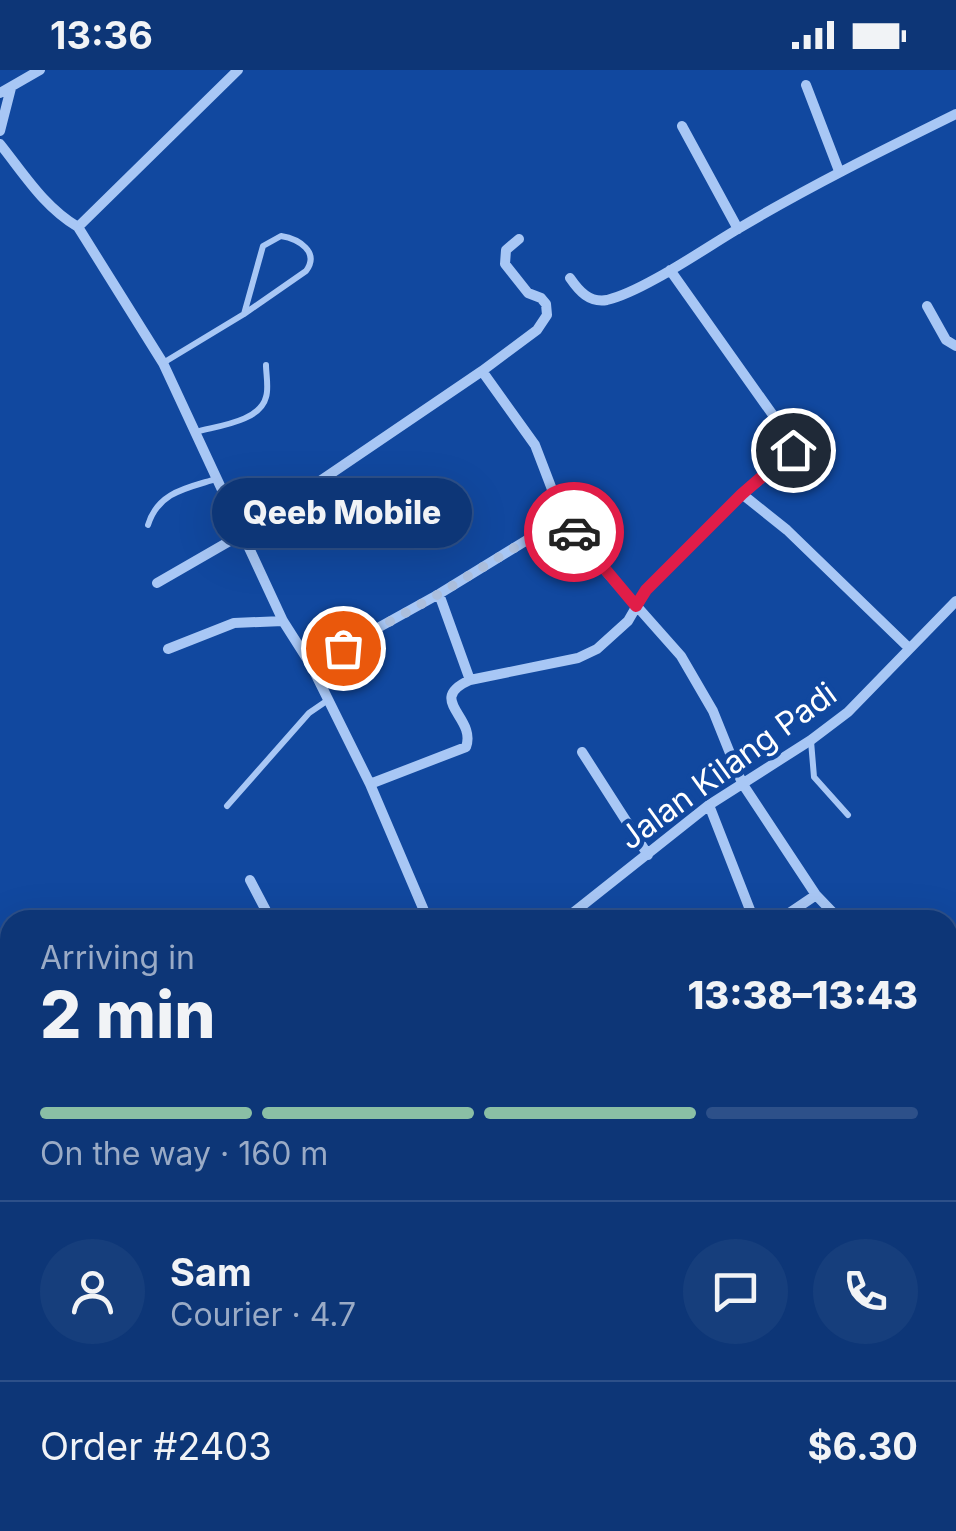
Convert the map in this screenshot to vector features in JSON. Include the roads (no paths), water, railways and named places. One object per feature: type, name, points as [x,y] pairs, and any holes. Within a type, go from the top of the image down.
[{"type":"street","points":[[0,132],[5,91],[40,70]]},
{"type":"street","points":[[78,227],[238,70]]},
{"type":"street","points":[[806,85],[839,172]]},
{"type":"street","points":[[570,278],[590,298],[602,300],[670,270],[839,172],[956,114]]},
{"type":"street","points":[[682,126],[738,229]]},
{"type":"street","points":[[0,144],[40,196],[78,227],[163,363],[283,621],[311,666],[370,784],[421,910]]},
{"type":"street","points":[[157,583],[242,534],[537,330],[547,315],[544,300],[528,293],[506,267],[506,250],[519,240]]},
{"type":"street","points":[[370,784],[466,747],[468,733],[451,695],[455,687],[470,680],[578,658],[616,634],[646,590],[742,494],[793,450],[792,442],[670,270]]},
{"type":"street","points":[[927,306],[946,340],[956,346]]},
{"type":"street","points":[[482,371],[535,445],[563,518],[681,656],[699,683],[742,783],[816,895],[830,910]]},
{"type":"street","points":[[742,494],[787,530],[909,648]]},
{"type":"street","points":[[311,666],[563,518]]},
{"type":"street","points":[[439,594],[470,680]]},
{"type":"street","name":"Jalan Kilang Padi","points":[[577,910],[708,804],[811,740],[850,710],[956,600]]},
{"type":"street","points":[[168,649],[234,623],[283,621]]},
{"type":"street","points":[[582,752],[648,854]]},
{"type":"street","points":[[708,804],[750,910]]},
{"type":"street","points":[[250,880],[266,910]]},
{"type":"street","points":[[794,910],[816,895]]},
{"type":"lane","points":[[163,363],[244,314],[306,271],[311,257],[301,243],[282,236],[263,246],[244,314]]},
{"type":"lane","points":[[195,432],[258,410],[267,396],[266,364]]},
{"type":"lane","points":[[148,525],[156,504],[166,496],[216,478]]},
{"type":"lane","points":[[228,806],[309,713],[329,700]]},
{"type":"lane","points":[[811,740],[814,777],[848,815]]},
{"type":"place","name":"Qeeb Mobile","points":[[343,648]]}]
